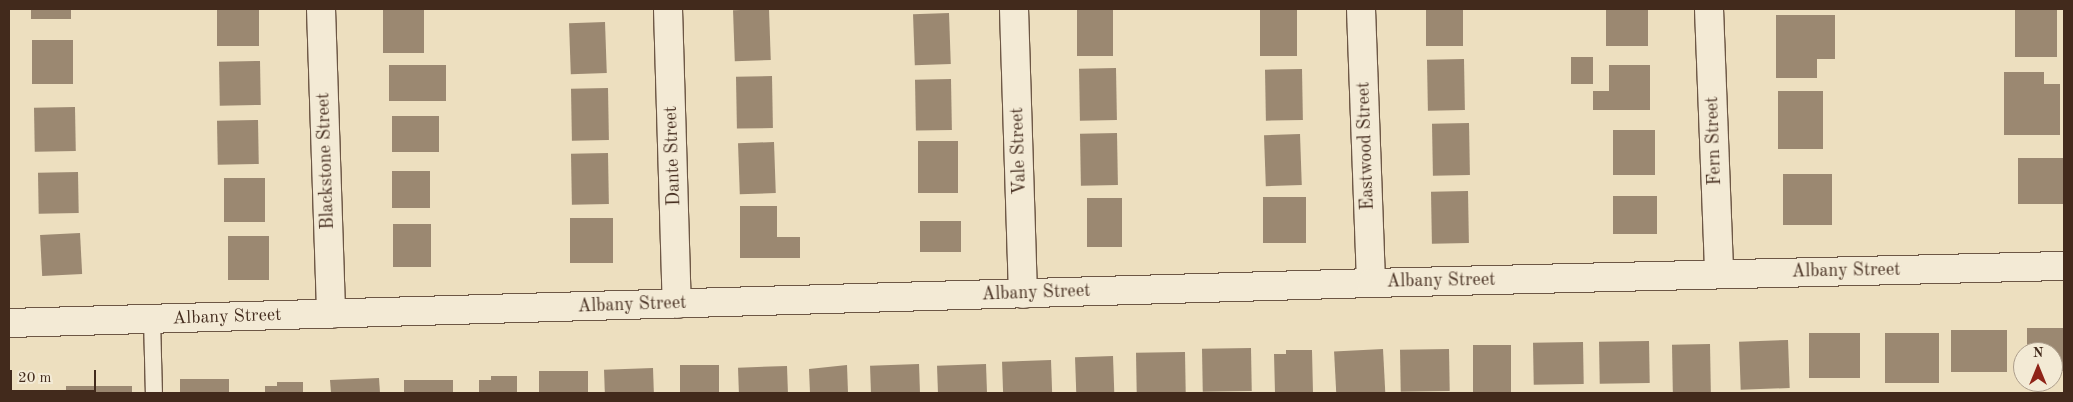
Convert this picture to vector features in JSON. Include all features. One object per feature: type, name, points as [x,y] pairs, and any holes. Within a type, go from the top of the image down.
[{"type":"street","name":"Blackstone Street","points":[[321,9],[331,314]]},
{"type":"street","name":"Dante Street","points":[[668,9],[677,304]]},
{"type":"street","name":"Vale Street","points":[[1014,9],[1023,294]]},
{"type":"street","name":"Eastwood Street","points":[[1361,9],[1371,283]]},
{"type":"street","name":"Fern Street","points":[[1709,9],[1719,274]]},
{"type":"street","name":"Albany Street","points":[[9,323],[1371,283],[2064,266]]},
{"type":"lane","points":[[152,319],[154,393]]},
{"type":"building","points":[[31,9],[71,9],[71,19],[31,19]]},
{"type":"building","points":[[217,9],[259,9],[259,46],[217,46]]},
{"type":"building","points":[[383,9],[424,9],[424,53],[383,53]]},
{"type":"building","points":[[769,9],[771,60],[735,61],[733,10]]},
{"type":"building","points":[[1077,9],[1113,9],[1113,56],[1077,56]]},
{"type":"building","points":[[1260,9],[1297,9],[1297,56],[1260,56]]},
{"type":"building","points":[[1426,9],[1463,9],[1463,46],[1426,46]]},
{"type":"building","points":[[1606,9],[1648,9],[1648,46],[1606,46]]},
{"type":"building","points":[[2015,9],[2057,9],[2057,57],[2015,57]]},
{"type":"building","points":[[949,13],[951,64],[915,65],[913,14]]},
{"type":"building","points":[[1776,15],[1835,15],[1835,59],[1817,59],[1817,78],[1776,78]]},
{"type":"building","points":[[605,22],[607,73],[571,74],[569,23]]},
{"type":"building","points":[[32,40],[73,40],[73,84],[32,84]]},
{"type":"building","points":[[1571,57],[1593,57],[1593,84],[1571,84]]},
{"type":"building","points":[[1464,59],[1465,110],[1428,111],[1427,60]]},
{"type":"building","points":[[260,61],[261,105],[220,106],[219,62]]},
{"type":"building","points":[[389,65],[446,65],[446,101],[389,101]]},
{"type":"building","points":[[1609,65],[1650,65],[1650,110],[1593,110],[1593,91],[1609,91]]},
{"type":"building","points":[[1116,68],[1117,120],[1080,121],[1079,69]]},
{"type":"building","points":[[1302,69],[1303,120],[1266,121],[1265,70]]},
{"type":"building","points":[[2004,72],[2044,72],[2044,84],[2060,84],[2060,135],[2004,135]]},
{"type":"building","points":[[772,76],[773,128],[737,129],[736,77]]},
{"type":"building","points":[[951,79],[952,130],[916,131],[915,80]]},
{"type":"building","points":[[608,88],[609,140],[572,141],[571,89]]},
{"type":"building","points":[[1778,91],[1823,91],[1823,149],[1778,149]]},
{"type":"building","points":[[75,107],[76,151],[35,152],[34,108]]},
{"type":"building","points":[[392,116],[439,116],[439,152],[392,152]]},
{"type":"building","points":[[258,120],[259,164],[218,165],[217,121]]},
{"type":"building","points":[[1469,123],[1470,175],[1433,176],[1432,124]]},
{"type":"building","points":[[1613,130],[1655,130],[1655,175],[1613,175]]},
{"type":"building","points":[[1117,133],[1118,185],[1081,186],[1080,134]]},
{"type":"building","points":[[1300,134],[1302,185],[1266,186],[1264,135]]},
{"type":"building","points":[[918,141],[958,141],[958,193],[918,193]]},
{"type":"building","points":[[774,142],[776,193],[740,194],[738,143]]},
{"type":"building","points":[[608,153],[609,204],[572,205],[571,154]]},
{"type":"building","points":[[2018,158],[2064,158],[2064,204],[2018,204]]},
{"type":"building","points":[[392,171],[430,171],[430,208],[392,208]]},
{"type":"building","points":[[78,172],[79,213],[39,214],[38,173]]},
{"type":"building","points":[[1783,174],[1832,174],[1832,225],[1783,225]]},
{"type":"building","points":[[224,178],[265,178],[265,222],[224,222]]},
{"type":"building","points":[[1468,191],[1469,243],[1432,244],[1431,192]]},
{"type":"building","points":[[1613,196],[1657,196],[1657,234],[1613,234]]},
{"type":"building","points":[[1263,197],[1306,197],[1306,243],[1263,243]]},
{"type":"building","points":[[1087,198],[1122,198],[1122,247],[1087,247]]},
{"type":"building","points":[[740,206],[777,206],[777,237],[800,237],[800,258],[740,258]]},
{"type":"building","points":[[570,218],[613,218],[613,263],[570,263]]},
{"type":"building","points":[[920,221],[961,221],[961,252],[920,252]]},
{"type":"building","points":[[393,224],[431,224],[431,267],[393,267]]},
{"type":"building","points":[[80,233],[82,274],[42,276],[40,235]]},
{"type":"building","points":[[228,236],[269,236],[269,280],[228,280]]},
{"type":"building","points":[[2027,328],[2064,328],[2064,371],[2063,342],[2027,342]]},
{"type":"building","points":[[1951,330],[2007,330],[2007,372],[1951,372]]},
{"type":"building","points":[[1809,333],[1860,333],[1860,378],[1809,378]]},
{"type":"building","points":[[1885,333],[1939,333],[1939,383],[1885,383]]},
{"type":"building","points":[[1788,340],[1790,388],[1741,390],[1739,342]]},
{"type":"building","points":[[1649,341],[1650,383],[1600,384],[1599,342]]},
{"type":"building","points":[[1583,342],[1584,384],[1534,385],[1533,343]]},
{"type":"building","points":[[1710,344],[1711,393],[1673,393],[1672,345]]},
{"type":"building","points":[[1473,345],[1511,345],[1511,393],[1473,393]]},
{"type":"building","points":[[1251,348],[1252,391],[1203,392],[1202,349]]},
{"type":"building","points":[[1383,349],[1385,392],[1336,393],[1334,352]]},
{"type":"building","points":[[1449,349],[1450,391],[1401,392],[1400,350]]},
{"type":"building","points":[[1286,350],[1312,350],[1313,393],[1275,393],[1274,354],[1286,354]]},
{"type":"building","points":[[1185,352],[1186,393],[1137,393],[1136,353]]},
{"type":"building","points":[[1113,356],[1114,393],[1076,393],[1075,357]]},
{"type":"building","points":[[1051,360],[1052,393],[1003,393],[1002,362]]},
{"type":"building","points":[[919,364],[920,393],[871,393],[870,366]]},
{"type":"building","points":[[986,364],[987,393],[938,393],[937,366]]},
{"type":"building","points":[[680,365],[719,365],[719,393],[680,393]]},
{"type":"building","points":[[847,365],[848,393],[810,393],[809,369]]},
{"type":"building","points":[[787,366],[788,393],[739,393],[738,368]]},
{"type":"building","points":[[653,368],[654,393],[605,393],[604,370]]},
{"type":"building","points":[[539,371],[588,371],[588,393],[539,393]]},
{"type":"building","points":[[491,376],[517,376],[517,393],[479,393],[479,380],[491,380]]},
{"type":"building","points":[[379,378],[380,393],[331,393],[330,380]]},
{"type":"building","points":[[180,379],[229,379],[229,393],[180,393]]},
{"type":"building","points":[[404,380],[453,380],[453,393],[404,393]]},
{"type":"building","points":[[277,382],[303,382],[303,393],[265,393],[265,386],[277,386]]},
{"type":"building","points":[[66,386],[132,386],[132,393],[66,393]]}]
